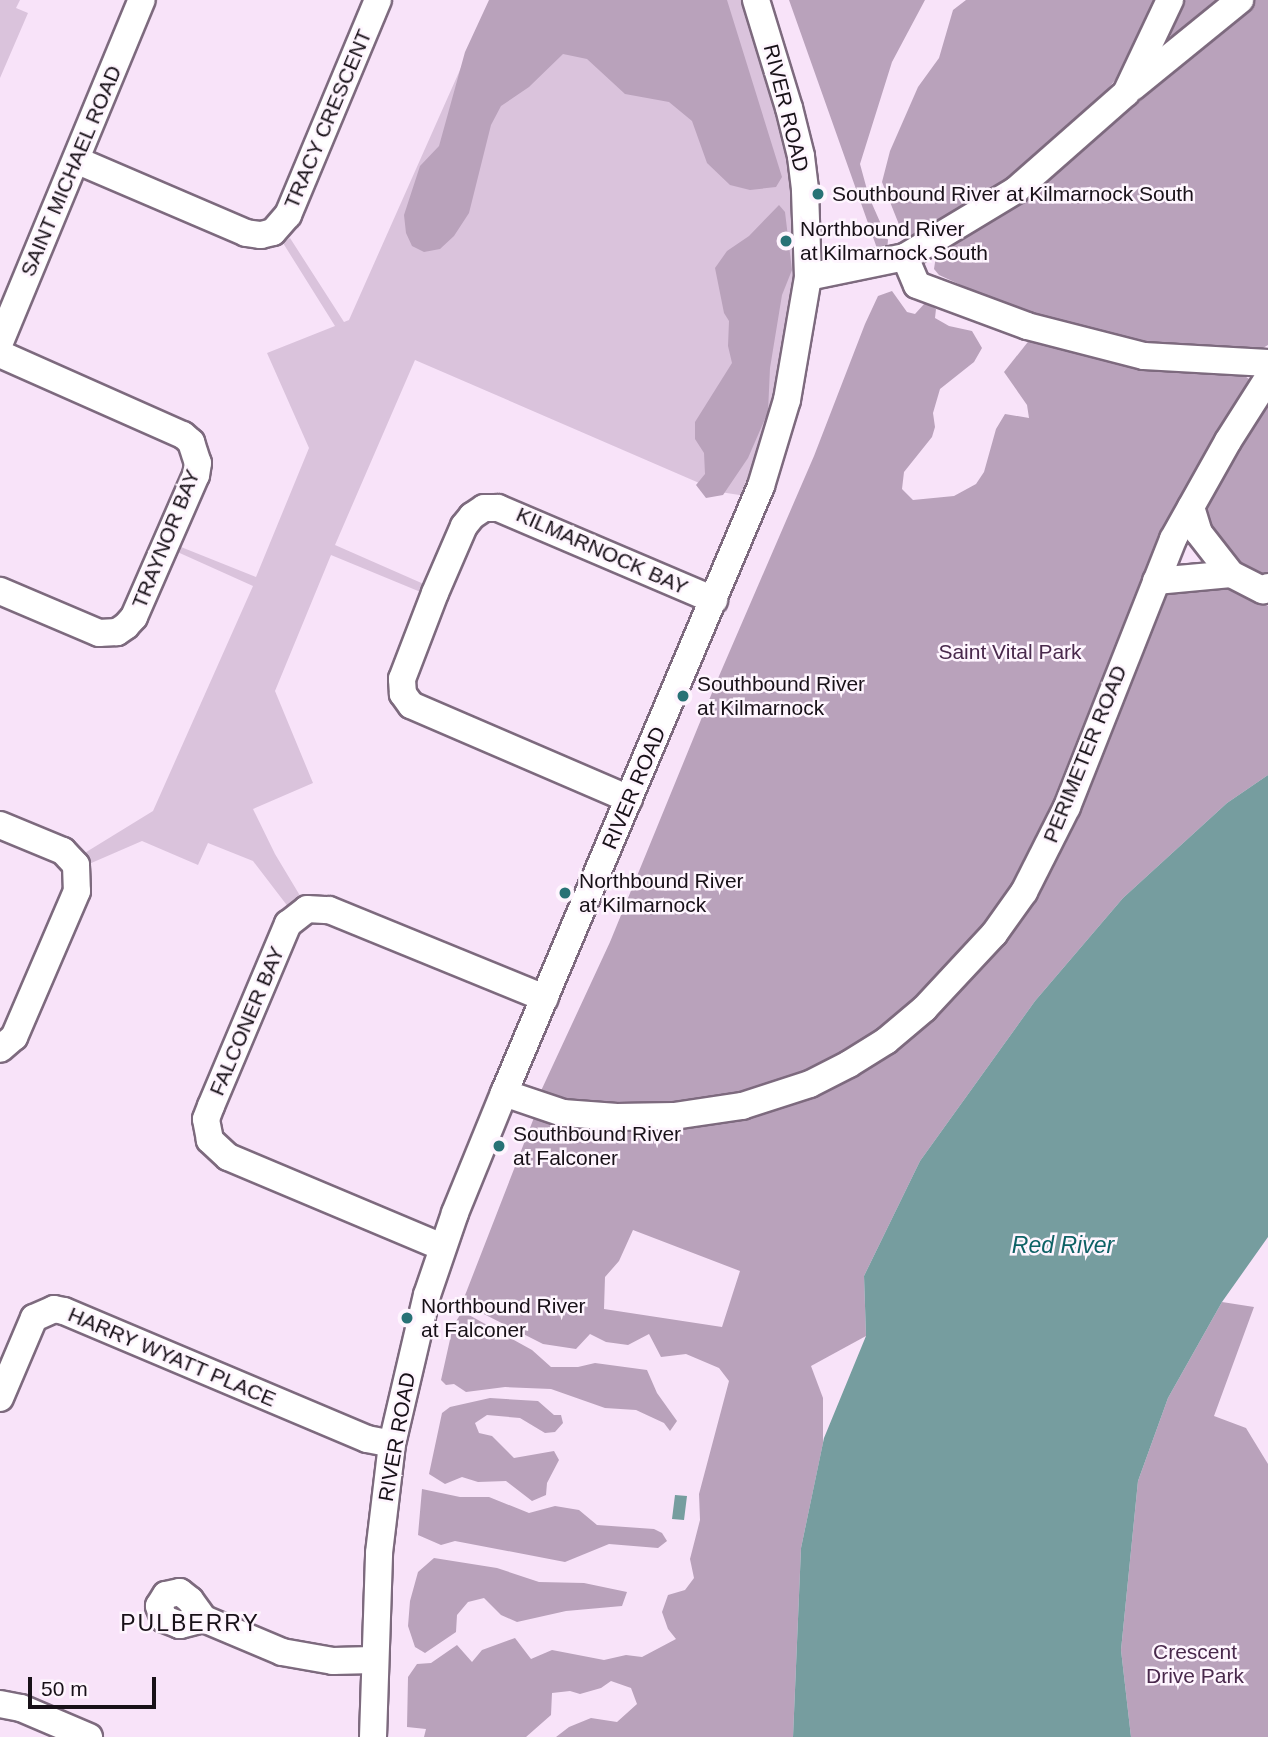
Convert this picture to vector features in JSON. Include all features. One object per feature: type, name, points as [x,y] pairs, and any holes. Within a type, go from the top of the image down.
[{"type":"street","name":"SAINT MICHAEL ROAD","points":[[0,342],[142,0]]},
{"type":"street","name":"TRACY CRESCENT","points":[[76,160],[246,233],[261,235],[273,232],[288,215],[378,0]]},
{"type":"street","name":"RIVER ROAD","points":[[373,1737],[373,1660],[379,1553],[392,1444],[413,1349],[442,1247],[504,1093],[761,486],[787,400],[808,277],[801,156],[778,65],[756,0]]},
{"type":"street","points":[[1126,93],[1170,0]]},
{"type":"street","points":[[808,277],[905,257],[1016,190],[1126,93],[1240,0]]},
{"type":"street","points":[[905,257],[917,285],[1027,326],[1144,356],[1268,363]]},
{"type":"street","name":"TRAYNOR BAY","points":[[0,354],[183,435],[196,451],[198,463],[196,475],[139,605],[126,626],[117,632],[99,633],[0,591]]},
{"type":"street","name":"PERIMETER ROAD","points":[[504,1093],[563,1113],[617,1117],[674,1115],[742,1106],[810,1084],[886,1041],[958,974],[994,934],[1024,892],[1067,807],[1156,581],[1191,507],[1268,378]]},
{"type":"street","points":[[1191,507],[1199,533],[1231,574],[1263,590],[1268,587]]},
{"type":"street","name":"KILMARNOCK BAY","points":[[629,799],[422,712],[403,694],[402,680],[406,664],[450,560],[472,516],[484,508],[498,508],[714,600]]},
{"type":"street","points":[[1156,581],[1231,574]]},
{"type":"street","points":[[0,825],[62,852],[76,865],[77,891],[14,1038],[0,1049]]},
{"type":"street","name":"FALCONER BAY","points":[[442,1247],[228,1157],[210,1140],[206,1119],[211,1106],[288,924],[307,909],[328,910],[545,998]]},
{"type":"street","name":"HARRY WYATT PLACE","points":[[0,1398],[34,1318],[54,1309],[367,1439],[392,1444]]},
{"type":"street","points":[[204,1619],[282,1652],[333,1661],[373,1660]]},
{"type":"street","points":[[0,1704],[21,1707],[89,1737]]},
{"type":"shaded area","points":[[0,0],[20,0],[16,8],[28,13],[0,78]]},
{"type":"shaded area","points":[[491,0],[744,0],[761,48],[791,163],[799,262],[780,397],[746,496],[720,492],[415,360],[335,545],[426,585],[423,593],[331,555],[275,691],[313,783],[253,809],[275,854],[302,899],[289,908],[253,861],[208,843],[198,865],[142,841],[89,864],[83,854],[153,811],[253,586],[173,550],[176,545],[256,577],[309,448],[267,353],[335,326],[283,243],[290,238],[344,322],[349,320]]},
{"type":"green space","points":[[489,0],[727,0],[782,177],[776,187],[750,190],[730,185],[707,163],[692,121],[669,102],[625,94],[587,59],[563,54],[529,87],[501,106],[491,125],[469,213],[454,236],[440,249],[424,252],[412,246],[406,233],[404,215],[420,166],[439,146],[465,52]]},
{"type":"green space","points":[[789,0],[925,0],[892,62],[860,164],[869,197],[888,240],[887,250],[879,254]]},
{"type":"green space","points":[[966,0],[1162,0],[1125,68],[1070,135],[1039,162],[911,242],[904,237],[882,182],[890,151],[918,87],[939,58],[953,10]]},
{"type":"green space","points":[[1181,0],[1224,0],[1185,33],[1171,36],[1165,30]]},
{"type":"green space","points":[[1251,0],[1268,0],[1268,345],[1263,348],[1171,349],[1122,341],[1011,308],[939,275],[934,269],[936,256],[943,244]]},
{"type":"green space","points":[[779,205],[785,212],[792,270],[782,295],[770,368],[768,412],[748,458],[723,495],[706,498],[696,485],[705,474],[704,453],[695,439],[695,422],[732,363],[728,346],[729,321],[724,313],[715,268],[727,251],[749,236]]},
{"type":"green space","name":"Saint Vital Park","points":[[892,291],[907,312],[915,314],[925,303],[936,309],[935,318],[949,326],[972,331],[982,348],[974,362],[940,389],[933,413],[935,427],[932,437],[904,472],[902,489],[913,500],[954,496],[976,484],[984,472],[996,429],[1005,414],[1029,418],[1027,405],[1004,372],[1031,338],[1062,344],[1142,369],[1231,366],[1249,379],[1250,387],[1091,721],[1025,871],[977,936],[905,1013],[878,1034],[804,1074],[770,1086],[672,1104],[588,1107],[540,1093],[610,942],[716,683],[814,456],[865,324],[878,296]]},
{"type":"green space","points":[[1268,396],[1268,573],[1264,574],[1244,570],[1206,526],[1207,503]]},
{"type":"green space","points":[[1227,582],[1268,606],[1268,775],[1227,803],[1123,898],[1035,1001],[920,1161],[864,1276],[866,1336],[811,1366],[823,1398],[823,1443],[801,1548],[793,1737],[556,1737],[569,1727],[591,1718],[617,1722],[637,1704],[631,1688],[611,1681],[601,1688],[580,1694],[570,1691],[552,1693],[551,1715],[526,1737],[424,1737],[426,1729],[407,1727],[408,1677],[417,1664],[431,1663],[457,1645],[472,1662],[482,1650],[515,1638],[531,1659],[552,1650],[604,1660],[626,1655],[642,1657],[676,1639],[668,1629],[662,1612],[668,1595],[685,1590],[694,1578],[690,1559],[700,1520],[699,1494],[729,1381],[719,1368],[686,1354],[661,1357],[649,1334],[628,1345],[606,1342],[590,1334],[576,1349],[543,1344],[462,1303],[535,1115],[807,1094],[982,960],[1163,588]],"holes":[[[633,1230],[740,1271],[722,1327],[604,1309],[605,1277],[619,1261]]]},
{"type":"green space","name":"Crescent Drive Park","points":[[1222,1302],[1254,1307],[1214,1416],[1246,1428],[1268,1464],[1268,1737],[1131,1737],[1121,1650],[1138,1481],[1168,1398]]},
{"type":"green space","points":[[460,1315],[469,1315],[532,1350],[551,1367],[578,1367],[595,1363],[647,1370],[657,1393],[677,1421],[670,1431],[664,1423],[636,1410],[605,1408],[551,1389],[505,1387],[466,1392],[454,1384],[446,1385],[441,1380],[453,1326]]},
{"type":"green space","points":[[490,1398],[538,1401],[554,1415],[561,1415],[563,1423],[555,1432],[545,1433],[520,1418],[487,1415],[475,1423],[479,1433],[492,1436],[514,1458],[554,1451],[559,1460],[547,1483],[546,1495],[532,1501],[506,1481],[478,1482],[462,1477],[445,1484],[429,1474],[442,1413],[450,1407]]},
{"type":"green space","points":[[422,1489],[460,1497],[489,1497],[529,1513],[555,1506],[579,1510],[597,1525],[654,1529],[662,1533],[667,1541],[658,1548],[609,1544],[565,1562],[455,1541],[441,1545],[418,1535]]},
{"type":"green space","points":[[434,1558],[497,1568],[539,1582],[584,1583],[627,1592],[622,1606],[566,1611],[517,1622],[501,1615],[484,1598],[468,1602],[457,1615],[456,1632],[425,1653],[415,1647],[408,1626],[410,1601],[418,1572]]},
{"type":"water","name":"Red River","points":[[1268,775],[1268,1237],[1222,1302],[1168,1398],[1138,1481],[1121,1650],[1131,1737],[793,1737],[801,1548],[824,1438],[866,1336],[864,1276],[920,1161],[1035,1001],[1123,898],[1227,803]]},
{"type":"water","points":[[675,1495],[687,1496],[684,1520],[672,1519]]},
{"type":"place","name":"Southbound River at Kilmarnock South","points":[[818,194]]},
{"type":"place","name":"Northbound River at Kilmarnock South","points":[[786,241]]},
{"type":"place","name":"Southbound River at Kilmarnock","points":[[683,696]]},
{"type":"place","name":"Northbound River at Kilmarnock","points":[[565,893]]},
{"type":"place","name":"Southbound River at Falconer","points":[[499,1146]]},
{"type":"place","name":"Northbound River at Falconer","points":[[407,1318]]},
{"type":"district","name":"PULBERRY","points":[[190,1623]]}]
